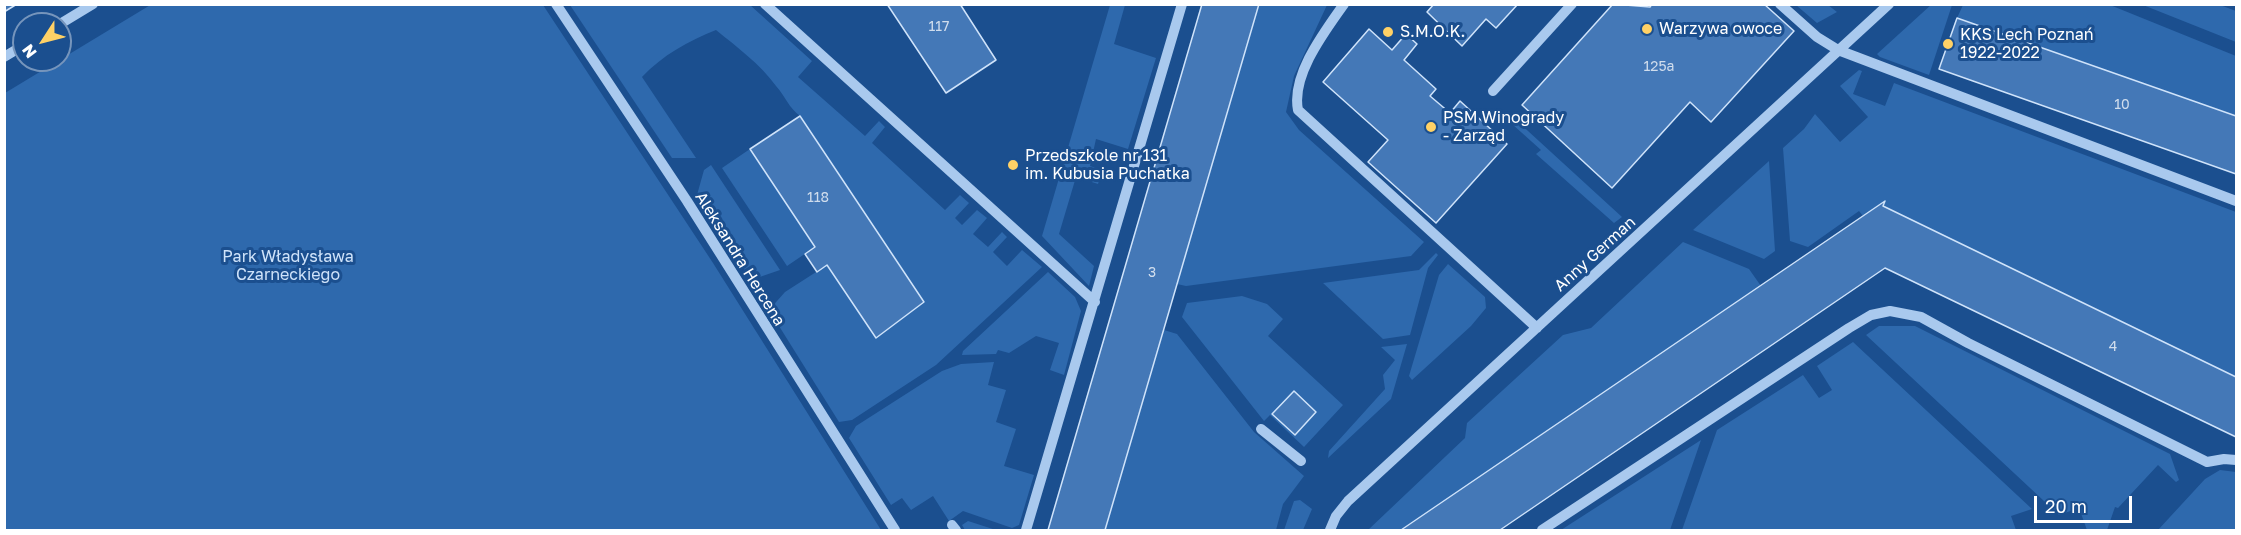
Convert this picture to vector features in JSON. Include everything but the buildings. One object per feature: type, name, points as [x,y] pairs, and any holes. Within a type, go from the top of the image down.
[{"type":"street","points":[[72,17],[93,4]]},
{"type":"street","name":"Aleksandra Hercena","points":[[556,4],[687,201],[896,531]]},
{"type":"street","points":[[765,4],[1095,302]]},
{"type":"street","points":[[1026,531],[1182,4]]},
{"type":"street","points":[[1344,4],[1316,44],[1298,89],[1298,110],[1537,328]]},
{"type":"street","points":[[1493,91],[1572,4]]},
{"type":"street","points":[[1780,4],[1817,38],[1838,50],[2236,201]]},
{"type":"street","name":"Anny German","points":[[1330,531],[1336,516],[1348,501],[1888,4]]},
{"type":"street","points":[[1542,531],[1849,328],[1871,315],[1890,311],[1921,317],[2207,462],[2224,459],[2236,460]]},
{"type":"street","points":[[1261,429],[1302,461]]},
{"type":"green space","name":"Park Władysława Czarneckiego","points":[[152,4],[543,5],[713,263],[881,530],[5,530],[5,93],[40,72],[72,72],[72,52]]},
{"type":"green space","points":[[1932,4],[1952,5],[1929,75],[1877,54]]},
{"type":"green space","points":[[570,5],[750,5],[812,61],[798,77],[865,136],[879,121],[885,127],[872,143],[945,210],[960,195],[969,203],[955,218],[962,225],[977,210],[987,218],[973,234],[988,247],[1002,232],[1007,237],[993,252],[1007,266],[1022,250],[1042,267],[936,365],[852,420],[839,422],[769,310],[785,292],[827,265],[876,338],[923,302],[800,116],[770,78],[740,49],[716,30],[676,49],[642,77],[696,158],[672,158]]},
{"type":"green space","points":[[1110,5],[1125,5],[1114,44],[1156,58],[1128,149],[1096,139],[1090,166],[1102,170],[1098,184],[1076,177],[1059,234],[1094,266],[1089,286],[1042,236]]},
{"type":"green space","points":[[1259,5],[1327,5],[1294,76],[1286,112],[1299,130],[1424,242],[1411,256],[1186,286],[1177,284]]},
{"type":"green space","points":[[1796,5],[1828,5],[1837,12],[1817,23]]},
{"type":"green space","points":[[1963,5],[2110,5],[2236,56],[2236,116],[1957,18]]},
{"type":"green space","points":[[2143,5],[2220,5],[2236,11],[2236,42]]},
{"type":"green space","points":[[1859,70],[1862,71],[1853,94],[1885,106],[1894,83],[2236,212],[2236,377],[1883,206],[1885,202],[1863,216],[1859,211],[1808,247],[1790,241],[1783,148],[1804,129],[1815,114],[1840,142],[1868,117],[1840,86]]},
{"type":"green space","points":[[1516,120],[1622,217],[1614,223],[1536,154],[1541,150],[1512,124]]},
{"type":"green space","points":[[750,149],[815,247],[787,266],[722,168]]},
{"type":"green space","points":[[1769,161],[1775,251],[1764,259],[1693,230]]},
{"type":"green space","points":[[711,165],[780,270],[751,280],[697,195],[704,170]]},
{"type":"green space","points":[[1683,242],[1749,269],[1761,286],[1401,530],[1368,530],[1465,438],[1467,423],[1563,335],[1591,328]]},
{"type":"green space","points":[[1436,253],[1438,255],[1428,268],[1410,335],[1383,339],[1323,283],[1419,270]]},
{"type":"green space","points":[[1448,264],[1485,297],[1486,308],[1471,326],[1412,380],[1409,376],[1439,275]]},
{"type":"green space","points":[[1048,272],[1075,297],[1081,311],[1064,375],[1050,370],[1059,343],[1036,336],[1009,353],[998,350],[996,354],[962,355],[963,351]]},
{"type":"green space","points":[[1242,296],[1267,304],[1283,319],[1268,336],[1343,405],[1304,447],[1270,415],[1264,421],[1182,317],[1187,303]]},
{"type":"green space","points":[[1879,326],[1915,326],[2170,454],[2179,480],[2176,482],[2158,465],[2118,508],[2115,507],[2107,530],[2087,530],[2079,508],[2059,515],[1866,335]]},
{"type":"green space","points":[[1164,330],[1177,334],[1254,432],[1304,476],[1283,504],[1276,530],[1105,530]]},
{"type":"green space","points":[[1853,342],[2032,509],[2011,516],[2016,530],[1682,530],[1717,430],[1803,375],[1819,398],[1832,390],[1817,366]]},
{"type":"green space","points":[[1407,344],[1391,399],[1328,458],[1329,451],[1385,389],[1383,375],[1395,360],[1381,347]]},
{"type":"green space","points":[[994,362],[988,385],[1006,390],[996,422],[1016,429],[1004,466],[1034,475],[1019,525],[1012,528],[963,511],[949,521],[933,496],[911,510],[902,498],[891,505],[849,438],[856,426],[942,371],[961,364]]},
{"type":"green space","points":[[1701,440],[1670,530],[1561,530]]},
{"type":"green space","points":[[2220,470],[2236,472],[2236,530],[2158,530],[2205,479]]},
{"type":"green space","points":[[1300,500],[1312,509],[1303,530],[1284,530],[1294,501]]},
{"type":"green space","points":[[968,521],[996,530],[965,530],[962,525]]},
{"type":"place","name":"Warzywa owoce","points":[[1647,29]]},
{"type":"place","name":"S.M.O.K.","points":[[1388,32]]},
{"type":"place","name":"KKS Lech Poznań 1922-2022","points":[[1948,44]]},
{"type":"place","name":"PSM Winogrady - Zarząd","points":[[1431,127]]},
{"type":"place","name":"Przedszkole nr 131 im. Kubusia Puchatka","points":[[1013,165]]}]
